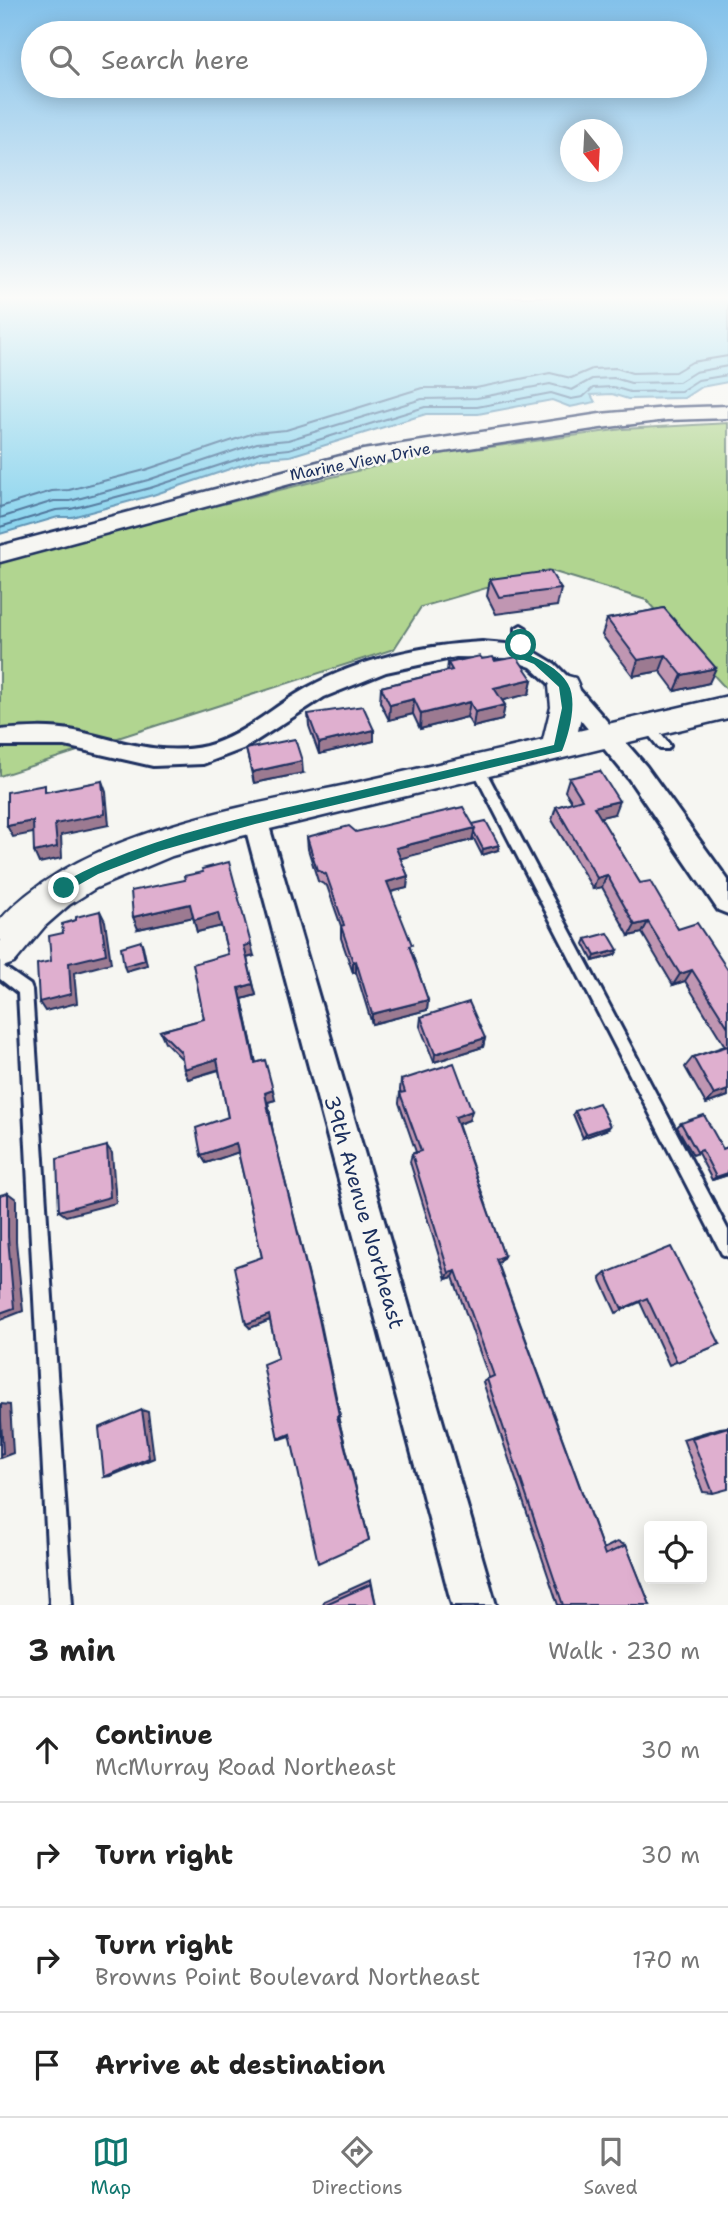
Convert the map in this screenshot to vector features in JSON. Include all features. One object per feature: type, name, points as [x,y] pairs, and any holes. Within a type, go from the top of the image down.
[{"type":"main road","name":"Marine View Drive","points":[[0,554],[208,496],[363,457],[600,421],[667,414],[728,412]]},
{"type":"main road","points":[[558,748],[567,708],[564,686]]},
{"type":"main road","points":[[2,946],[43,903],[94,871],[157,846],[255,819],[607,736],[656,736],[728,707]]},
{"type":"street","points":[[0,738],[45,735],[74,739],[150,758],[205,755],[228,746],[331,685],[361,673],[447,652],[487,649],[517,654],[538,662],[564,686],[628,759],[728,902]]},
{"type":"street","name":"39th Avenue Northeast","points":[[255,819],[474,1605]]},
{"type":"lane","points":[[517,654],[521,645],[521,628]]},
{"type":"lane","points":[[478,768],[728,1248]]},
{"type":"lane","points":[[2,946],[25,990],[61,1605]]},
{"type":"green space","points":[[728,423],[728,691],[646,600],[548,570],[421,607],[394,649],[0,776],[0,559],[409,458],[623,429]]},
{"type":"water","points":[[0,372],[728,372],[728,382],[701,387],[684,398],[628,399],[612,394],[591,395],[595,402],[570,407],[552,400],[478,414],[426,414],[290,456],[262,458],[153,495],[72,517],[58,517],[0,534]]},
{"type":"building","points":[[550,571],[561,589],[499,597],[490,579]]},
{"type":"building","points":[[664,608],[716,668],[682,675],[666,655],[638,660],[607,619]]},
{"type":"building","points":[[480,656],[482,659],[493,657],[495,661],[517,657],[532,679],[494,688],[505,705],[475,712],[470,702],[421,714],[414,699],[390,705],[381,687],[452,670],[448,663]]},
{"type":"building","points":[[363,706],[374,730],[319,743],[308,714]]},
{"type":"building","points":[[295,739],[302,761],[252,772],[246,749]]},
{"type":"building","points":[[600,771],[619,801],[594,807],[640,883],[650,881],[678,929],[697,923],[728,970],[728,1027],[692,970],[680,974],[648,922],[635,925],[607,875],[597,878],[556,807],[582,799],[569,778]]},
{"type":"building","points":[[102,781],[105,814],[55,824],[57,847],[34,852],[33,821],[7,826],[7,792],[45,785],[45,792]]},
{"type":"building","points":[[463,807],[475,828],[396,848],[408,876],[387,882],[412,945],[409,946],[428,1000],[372,1014],[326,874],[317,870],[307,837],[349,826],[356,832]]},
{"type":"building","points":[[486,821],[499,845],[483,849],[473,824]]},
{"type":"building","points":[[229,862],[251,944],[244,946],[253,984],[239,988],[255,1063],[265,1060],[273,1090],[265,1093],[271,1124],[319,1319],[339,1415],[337,1416],[369,1540],[318,1563],[290,1434],[278,1439],[263,1364],[278,1358],[269,1315],[246,1324],[234,1267],[262,1257],[236,1143],[201,1155],[196,1128],[228,1117],[217,1059],[184,1069],[181,1052],[160,1031],[204,1019],[193,964],[228,954],[218,913],[194,920],[190,904],[133,917],[131,891],[185,880],[184,876]]},
{"type":"building","points":[[100,911],[106,954],[69,963],[71,994],[39,1002],[37,964],[51,961],[49,936],[63,933],[62,924],[76,920],[76,917]]},
{"type":"building","points":[[608,933],[618,950],[595,956],[586,939]]},
{"type":"building","points":[[141,941],[145,960],[124,966],[121,947]]},
{"type":"building","points":[[469,1002],[485,1038],[435,1054],[421,1017]]},
{"type":"building","points":[[728,1046],[728,1090],[714,1095],[693,1057]]},
{"type":"building","points":[[454,1063],[472,1111],[455,1117],[504,1256],[496,1259],[605,1555],[626,1545],[650,1605],[563,1605],[487,1379],[494,1376],[456,1271],[449,1273],[412,1154],[421,1151],[400,1093],[405,1092],[401,1080]]},
{"type":"building","points":[[599,1103],[610,1126],[586,1134],[575,1111]]},
{"type":"building","points":[[704,1115],[723,1149],[728,1147],[728,1173],[716,1177],[702,1150],[697,1152],[681,1123]]},
{"type":"building","points":[[107,1146],[110,1197],[59,1211],[57,1159]]},
{"type":"building","points":[[8,1193],[8,1237],[14,1308],[0,1313],[0,1195]]},
{"type":"building","points":[[671,1247],[720,1344],[677,1362],[647,1298],[622,1309],[606,1273]]},
{"type":"building","points":[[0,1404],[3,1453],[0,1454]]},
{"type":"building","points":[[142,1410],[149,1458],[104,1477],[99,1428]]},
{"type":"building","points":[[728,1427],[728,1489],[713,1493],[692,1438]]},
{"type":"building","points":[[371,1584],[376,1605],[324,1605]]},
{"type":"route","points":[[64,888],[94,871],[157,846],[255,819],[558,748],[567,708],[564,686],[538,662],[517,654],[521,645]]}]
